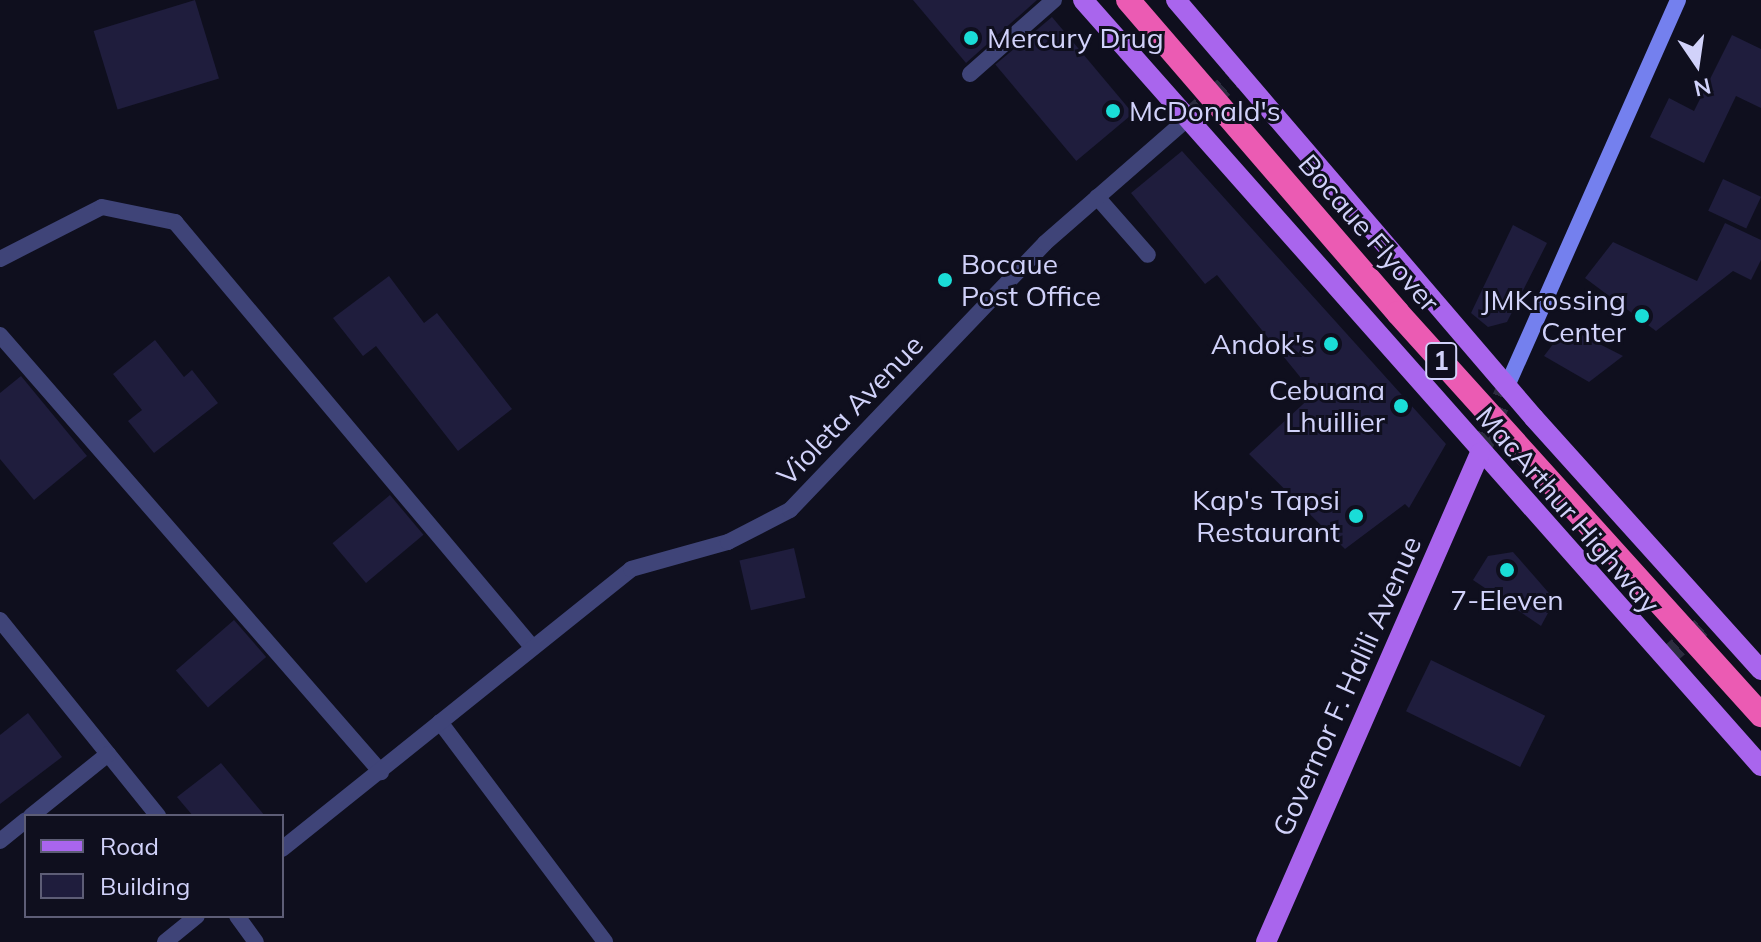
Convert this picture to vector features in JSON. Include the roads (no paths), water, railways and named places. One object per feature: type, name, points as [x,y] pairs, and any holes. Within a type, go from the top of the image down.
[{"type":"highway","name":"Bocaue Flyover","points":[[1128,0],[1398,313],[1761,715]]},
{"type":"main road","name":"MacArthur Highway","points":[[1083,0],[1480,453],[1761,766]]},
{"type":"main road","name":"MacArthur Highway","points":[[1176,0],[1507,386],[1761,670]]},
{"type":"main road","points":[[1507,386],[1678,0]]},
{"type":"main road","name":"Governor F. Halili Avenue","points":[[1266,942],[1480,453]]},
{"type":"street","points":[[970,74],[1054,0]]},
{"type":"street","name":"Violeta Avenue","points":[[284,847],[631,569],[728,542],[790,510],[1045,243],[1186,120]]},
{"type":"street","points":[[1097,197],[1148,255]]},
{"type":"street","points":[[0,259],[102,207],[175,222],[533,648]]},
{"type":"street","points":[[0,335],[381,772]]},
{"type":"street","points":[[1,622],[156,814]]},
{"type":"street","points":[[440,722],[605,942]]},
{"type":"street","points":[[33,814],[108,754]]},
{"type":"street","points":[[0,841],[24,822]]},
{"type":"street","points":[[165,942],[195,918]]},
{"type":"street","points":[[238,918],[256,942]]},
{"type":"tunnel","points":[[1186,120],[1239,74]]},
{"type":"tunnel","points":[[1480,453],[1507,386]]},
{"type":"tunnel","points":[[1663,660],[1712,618]]},
{"type":"place","name":"Mercury Drug","points":[[971,38]]},
{"type":"place","name":"McDonald's","points":[[1113,111]]},
{"type":"place","name":"Bocaue Post Office","points":[[945,280]]},
{"type":"place","name":"JMKrossing Center","points":[[1642,316]]},
{"type":"place","name":"Andok's","points":[[1331,344]]},
{"type":"place","name":"Cebuana Lhuillier","points":[[1401,406]]},
{"type":"place","name":"Kap's Tapsi Restaurant","points":[[1356,516]]},
{"type":"place","name":"7-Eleven","points":[[1507,570]]}]
